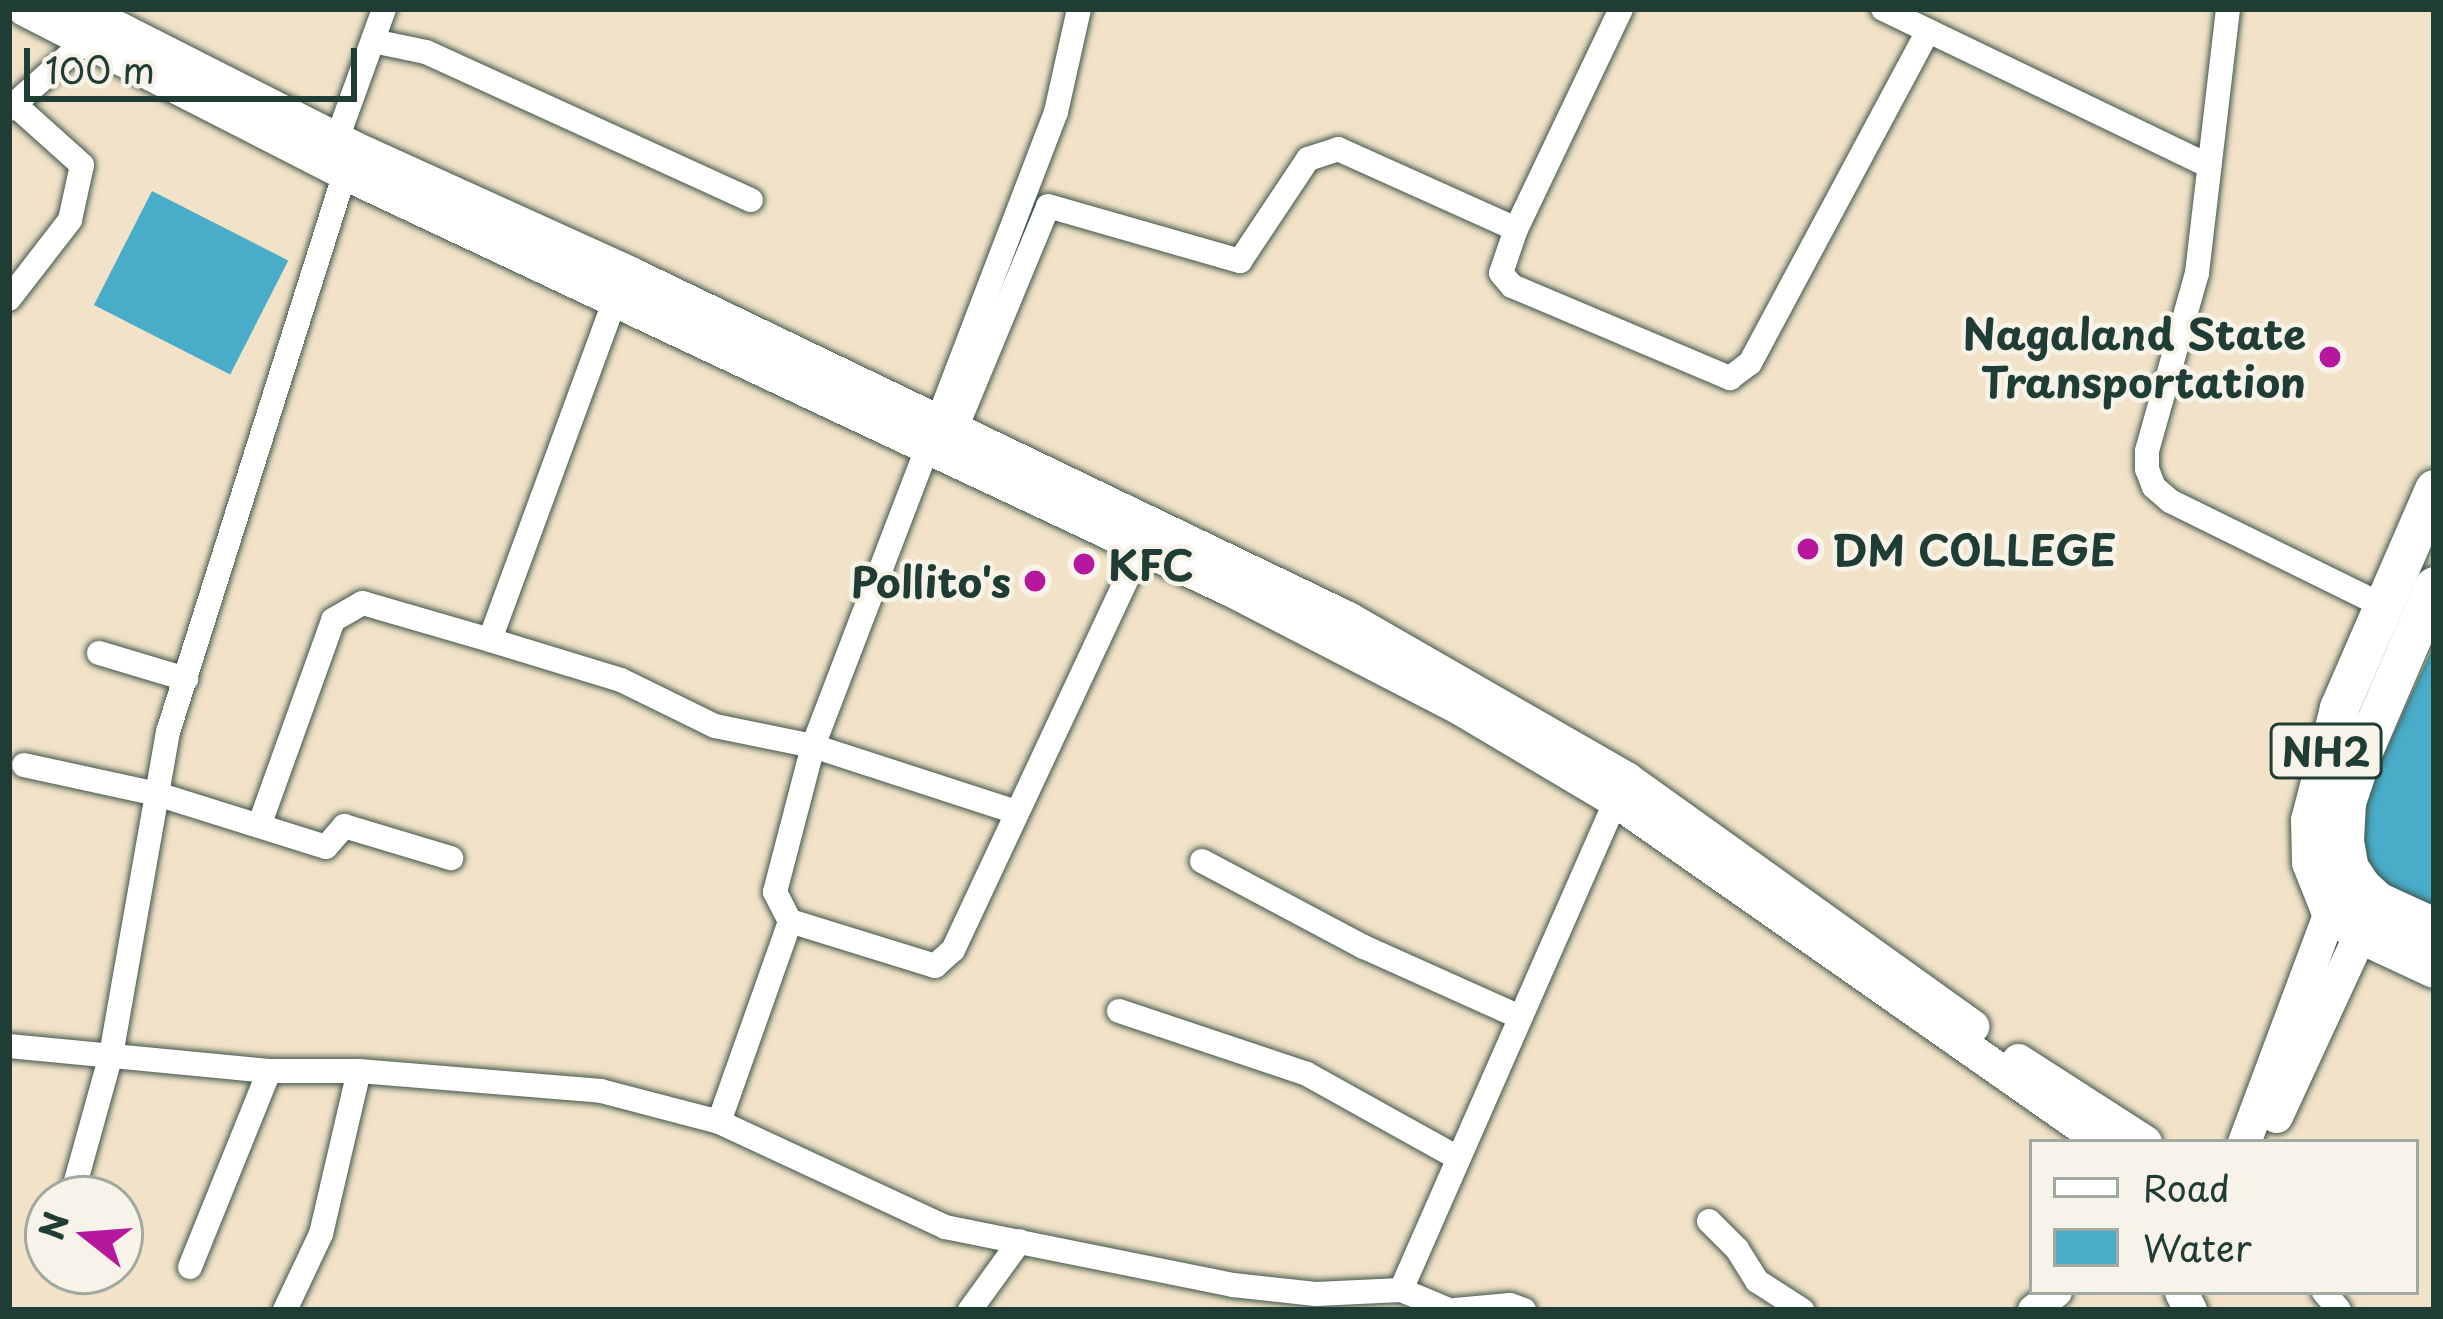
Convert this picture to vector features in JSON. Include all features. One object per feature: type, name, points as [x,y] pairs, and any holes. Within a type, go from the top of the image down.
[{"type":"highway","name":"NH2","points":[[2434,489],[2339,708],[2310,820],[2311,862],[2356,915],[2434,968]]},
{"type":"highway","name":"NH2","points":[[2356,915],[2348,868],[2346,802],[2434,586]]},
{"type":"highway","name":"NH2","points":[[2356,915],[2434,927]]},
{"type":"main road","points":[[24,9],[83,25],[345,153],[616,297],[939,434],[1141,550],[1340,628]]},
{"type":"main road","points":[[345,153],[626,271],[939,434],[1340,628],[1621,790],[2140,1139]]},
{"type":"main road","points":[[1621,790],[2099,1139]]},
{"type":"main road","points":[[2245,1139],[2356,915]]},
{"type":"main road","points":[[2265,1139],[2356,915]]},
{"type":"street","points":[[78,1175],[111,1055],[168,732],[345,153],[384,9]]},
{"type":"street","points":[[1078,9],[1056,112],[939,434],[813,746],[775,892],[790,921],[935,965],[953,950],[1141,550]]},
{"type":"street","points":[[1621,9],[1516,229],[1501,273],[1512,286],[1716,376],[1742,374],[1928,31]]},
{"type":"street","points":[[1882,9],[2209,166]]},
{"type":"street","points":[[2228,9],[2198,273],[2147,451],[2147,469],[2154,487],[2170,501],[2383,606]]},
{"type":"street","points":[[9,299],[70,220],[82,165],[11,106],[83,25]]},
{"type":"street","points":[[373,41],[426,52],[751,200]]},
{"type":"street","points":[[939,434],[1048,206],[1212,257],[1240,261],[1249,255],[1308,159],[1338,149],[1516,229]]},
{"type":"street","points":[[490,640],[616,297]]},
{"type":"street","points":[[259,826],[333,620],[363,603],[621,680],[715,726],[813,746],[1016,812]]},
{"type":"street","points":[[99,653],[186,680]]},
{"type":"street","points":[[24,765],[157,794],[326,847],[344,826],[451,858]]},
{"type":"street","points":[[1401,1291],[1456,1156],[1621,790]]},
{"type":"street","points":[[1202,861],[1364,947],[1520,1018]]},
{"type":"street","points":[[719,1122],[790,921]]},
{"type":"street","points":[[1119,1011],[1307,1074],[1456,1156]]},
{"type":"street","points":[[9,1046],[269,1071],[358,1071],[601,1091],[719,1122],[946,1227],[1312,1302],[1401,1291],[1452,1310],[1510,1304],[1524,1310]]},
{"type":"street","points":[[190,1267],[269,1071]]},
{"type":"street","points":[[285,1310],[321,1234],[358,1071]]},
{"type":"street","points":[[1709,1221],[1737,1249],[1757,1281],[1802,1310]]},
{"type":"street","points":[[970,1310],[1020,1241]]},
{"type":"water","points":[[152,191],[288,260],[230,375],[94,305]]},
{"type":"water","points":[[2434,645],[2434,913],[2385,888],[2365,861],[2360,824],[2367,792]]},
{"type":"place","name":"Nagaland State Transportation","points":[[2330,357]]},
{"type":"place","name":"DM COLLEGE","points":[[1808,549]]},
{"type":"place","name":"KFC","points":[[1084,564]]},
{"type":"place","name":"Pollito's","points":[[1035,581]]}]
